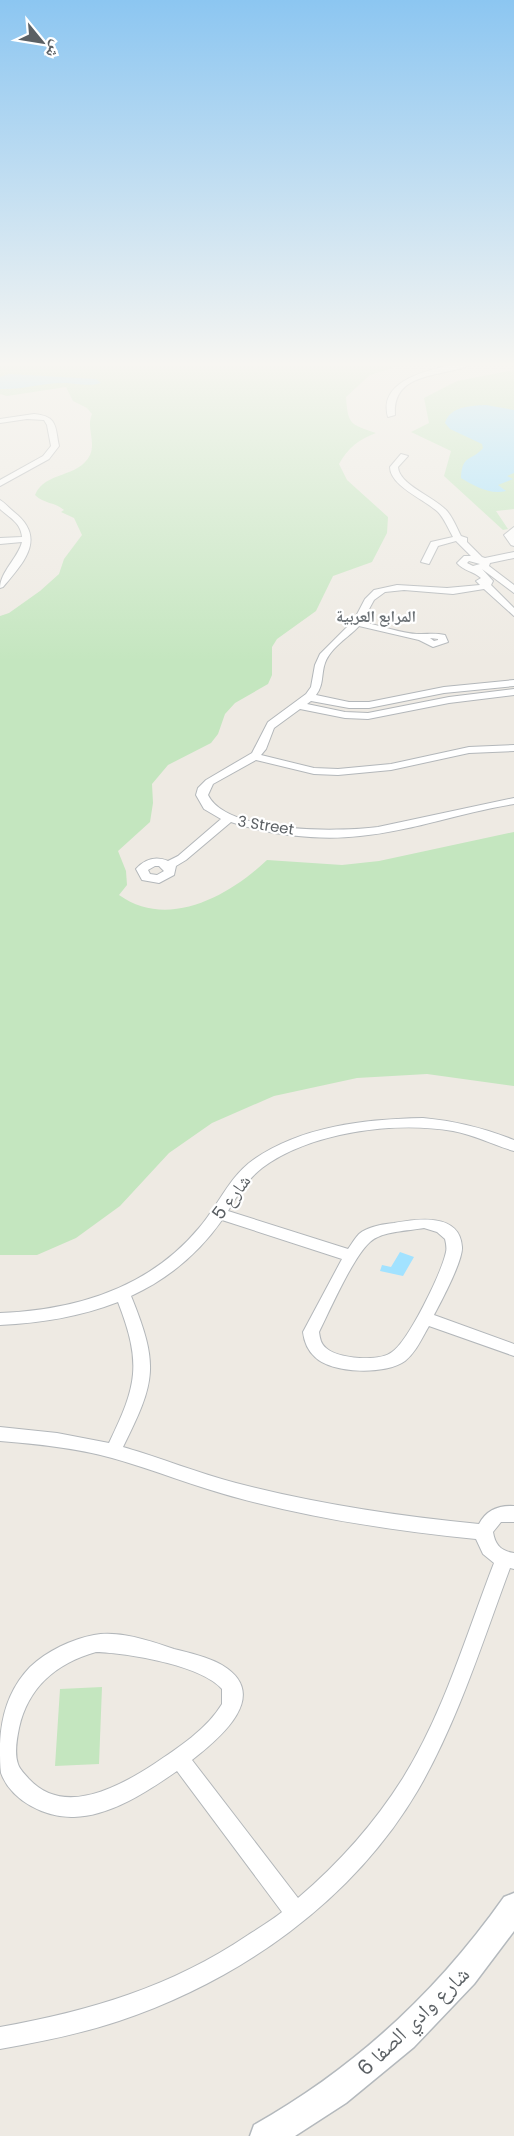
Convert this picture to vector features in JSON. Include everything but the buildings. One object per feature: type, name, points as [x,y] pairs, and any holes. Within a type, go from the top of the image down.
[{"type":"main road","name":"شارع وادي الصفا 6","points":[[265,2136],[354,2079],[411,2030],[467,1970],[514,1907]]},
{"type":"street","points":[[0,483],[36,463]]},
{"type":"street","points":[[398,463],[394,467],[397,478],[439,508],[450,521],[458,538],[457,545],[474,561],[513,584]]},
{"type":"street","points":[[0,503],[24,525],[27,539],[17,563],[0,585]]},
{"type":"street","points":[[514,538],[514,532],[508,535],[514,543]]},
{"type":"street","points":[[426,561],[432,545],[458,538]]},
{"type":"street","points":[[0,541],[27,539]]},
{"type":"street","points":[[474,561],[514,555]]},
{"type":"street","points":[[474,561],[486,586],[514,613]]},
{"type":"street","points":[[486,586],[454,592],[402,588],[382,590],[369,598],[356,623],[325,653],[317,685],[309,697],[273,723],[255,757],[315,771],[338,772],[391,767],[470,750],[514,748]]},
{"type":"street","points":[[356,623],[424,638]]},
{"type":"street","points":[[309,697],[342,704],[369,705],[444,690],[514,683]]},
{"type":"street","points":[[299,706],[338,714],[368,716],[449,700],[514,692]]},
{"type":"street","name":"3 Street","points":[[255,757],[209,782],[202,792],[202,797],[211,809],[228,819],[276,828],[357,833],[514,801]]},
{"type":"street","points":[[169,865],[182,858],[228,819]]},
{"type":"street","name":"شارع 5","points":[[0,1319],[49,1315],[84,1308],[123,1295],[181,1257],[204,1233],[237,1184],[262,1161],[294,1145],[336,1133],[380,1126],[426,1123],[466,1129],[514,1146]]},
{"type":"street","points":[[218,1213],[351,1256]]},
{"type":"street","points":[[424,1223],[445,1229],[456,1244],[424,1318],[405,1352],[389,1361],[368,1365],[337,1361],[325,1357],[312,1341],[311,1332],[351,1256],[359,1243],[372,1233],[424,1223]]},
{"type":"street","points":[[113,1451],[136,1403],[144,1371],[140,1340],[123,1295]]},
{"type":"street","points":[[424,1318],[514,1350]]},
{"type":"street","points":[[0,1434],[47,1438],[113,1451],[206,1482],[283,1503],[383,1521],[484,1532]]},
{"type":"street","points":[[0,2038],[79,2024],[141,2004],[196,1978],[249,1948],[296,1913],[347,1866],[370,1840],[409,1786],[438,1730],[509,1560],[497,1556],[487,1545],[484,1532],[492,1518],[514,1514]]},
{"type":"street","points":[[96,1643],[115,1643],[211,1669],[222,1674],[229,1682],[233,1693],[232,1703],[221,1722],[179,1758],[153,1776],[102,1802],[79,1808],[57,1807],[37,1800],[20,1787],[9,1770],[6,1748],[15,1704],[26,1687],[56,1657],[76,1647],[96,1643]]},
{"type":"street","points":[[179,1758],[296,1913]]},
{"type":"green space","points":[[84,463],[340,463],[347,480],[388,517],[387,533],[372,562],[333,576],[316,611],[277,639],[272,647],[272,675],[268,684],[235,703],[225,714],[218,734],[211,743],[168,765],[152,784],[153,803],[150,822],[118,851],[126,871],[127,885],[119,895],[138,905],[157,909],[177,909],[197,904],[235,886],[267,860],[342,865],[379,861],[514,832],[514,1086],[427,1074],[357,1078],[274,1096],[212,1123],[169,1153],[120,1206],[76,1238],[37,1255],[0,1255],[0,616],[9,613],[40,591],[59,574],[64,559],[82,535],[74,518],[61,512],[64,510],[61,507],[35,495],[46,482],[78,468]]},
{"type":"green space","points":[[448,463],[514,463],[514,509],[496,511],[508,529],[503,530],[444,476]]},
{"type":"green space","points":[[102,1687],[99,1764],[55,1766],[60,1689]]},
{"type":"water","points":[[465,463],[514,463],[514,473],[507,476],[513,479],[498,485],[506,491],[488,491],[461,478]]},
{"type":"water","points":[[400,1252],[414,1257],[403,1276],[380,1271],[382,1265],[391,1267]]},
{"type":"district","name":"المرابع العربية","points":[[376,616]]}]
